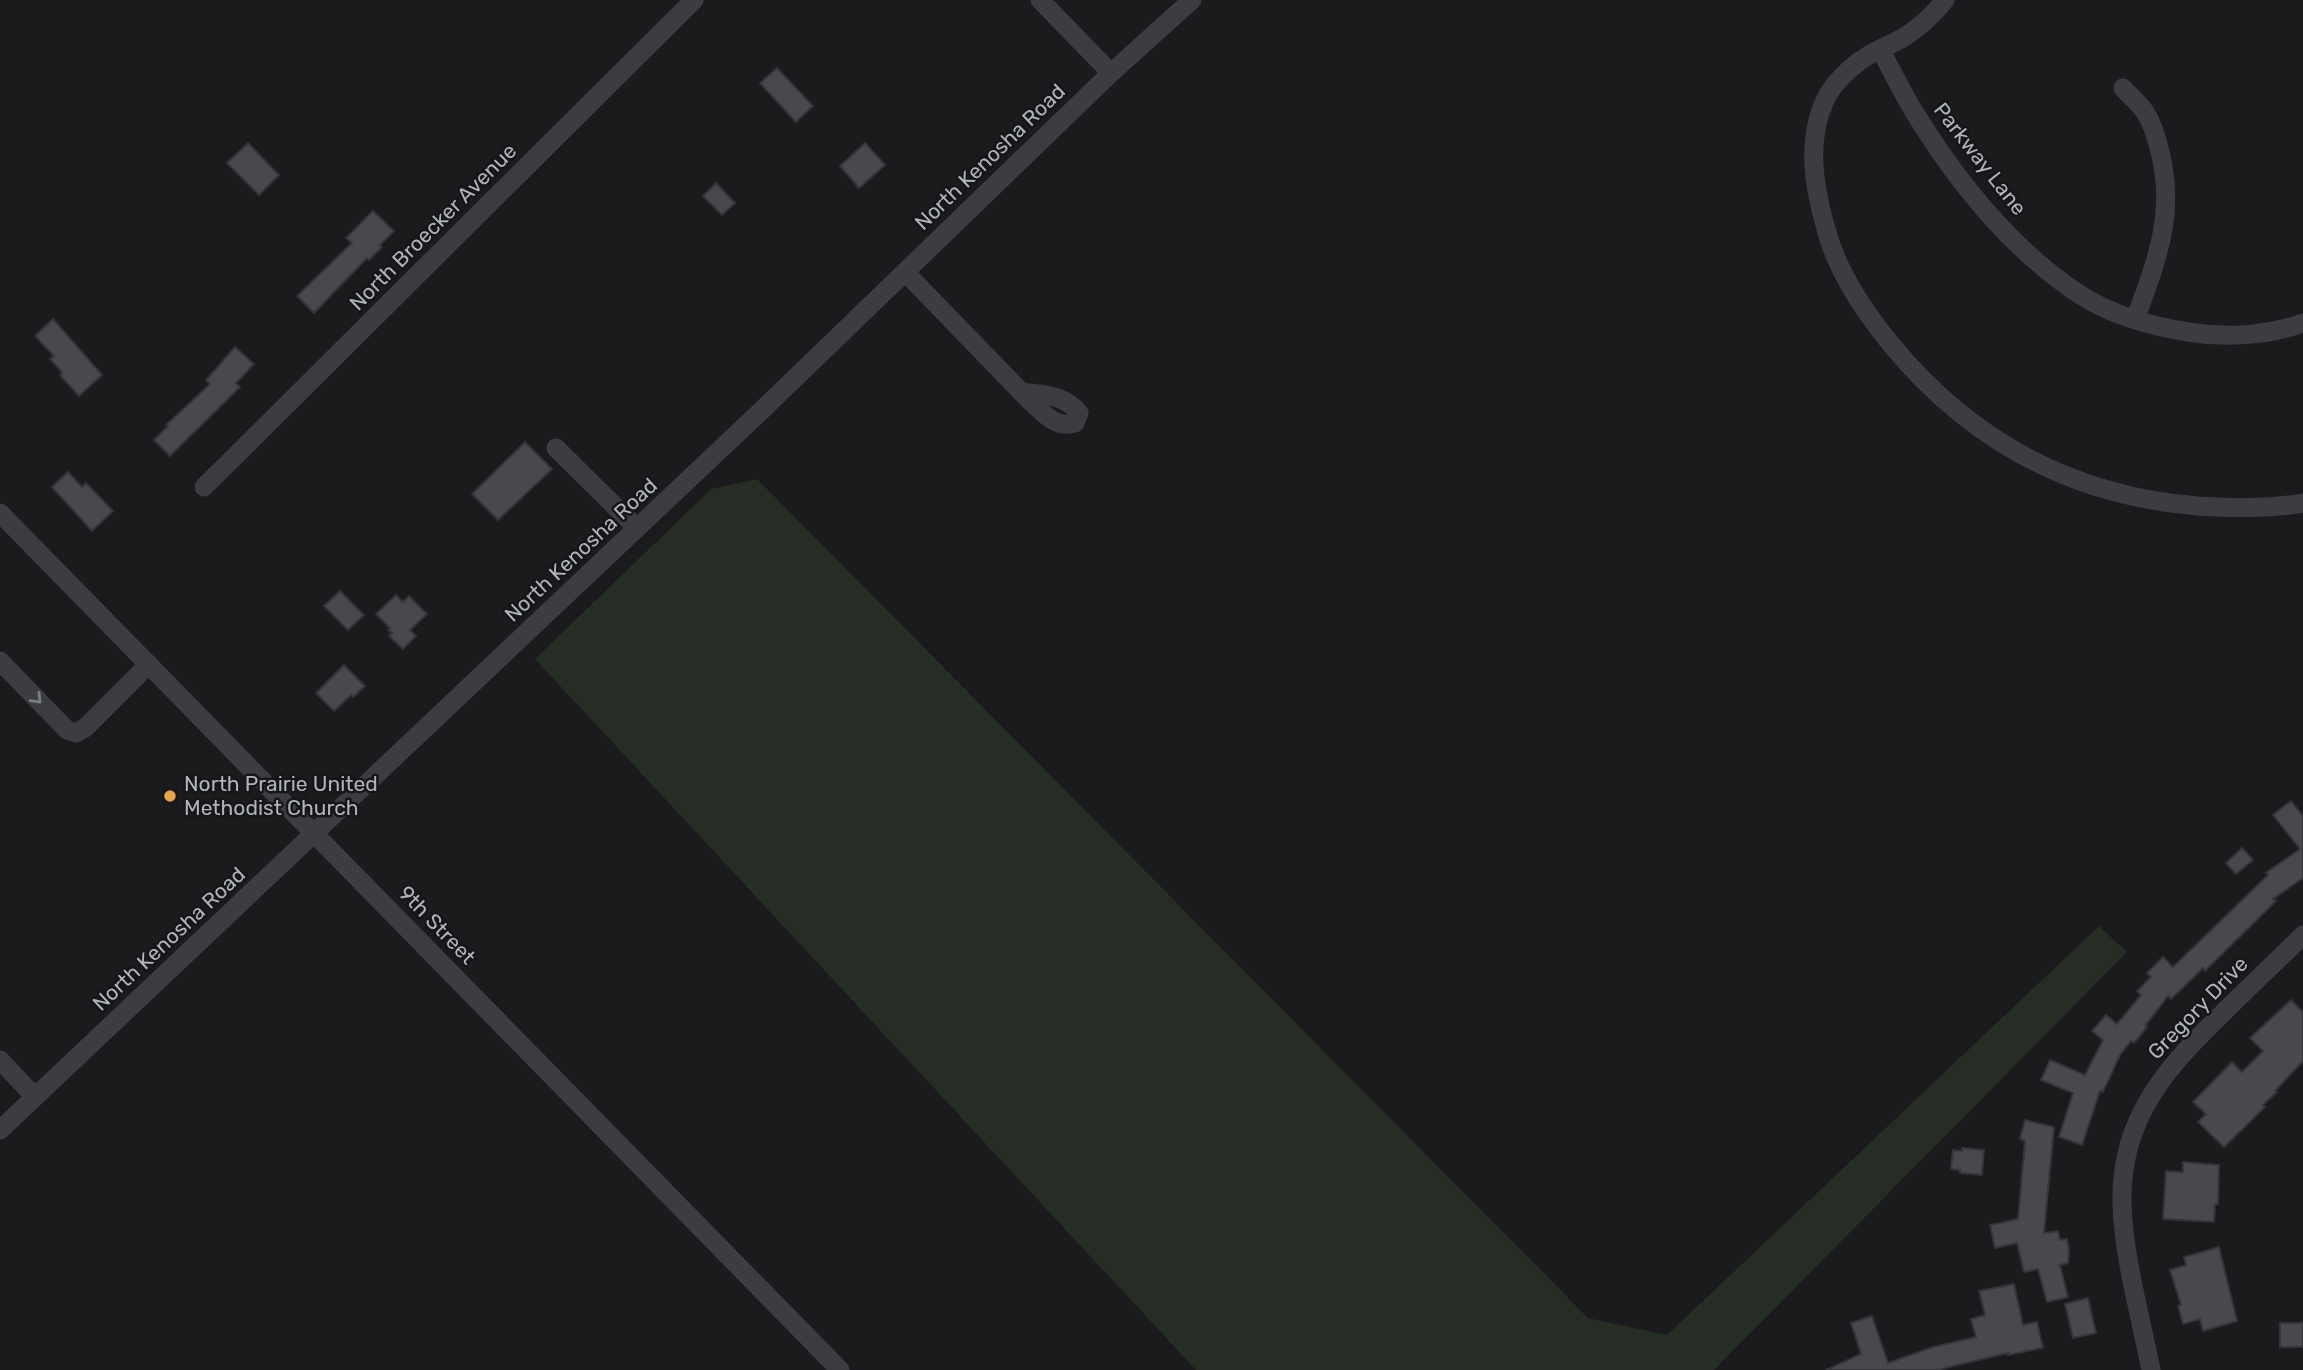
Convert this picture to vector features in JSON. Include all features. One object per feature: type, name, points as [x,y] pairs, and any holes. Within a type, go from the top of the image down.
[{"type":"street","name":"North Broecker Avenue","points":[[204,487],[694,0]]},
{"type":"street","points":[[1040,0],[1111,73]]},
{"type":"street","name":"North Kenosha Road","points":[[0,1130],[637,528],[1111,73],[1192,0]]},
{"type":"street","points":[[1945,0],[1932,16],[1905,37],[1867,56],[1844,75],[1826,99],[1816,128],[1812,164],[1831,248],[1870,318],[1912,370],[1946,404],[1994,439],[2053,472],[2117,494],[2178,504],[2241,509],[2303,503]]},
{"type":"street","name":"Parkway Lane","points":[[1880,49],[1913,110],[1986,210],[2032,257],[2079,294],[2118,314],[2160,328],[2213,336],[2261,333],[2303,324]]},
{"type":"street","points":[[2123,88],[2145,112],[2157,137],[2164,166],[2166,192],[2165,227],[2136,320]]},
{"type":"street","points":[[905,272],[1021,392]]},
{"type":"street","points":[[556,448],[637,528]]},
{"type":"street","name":"9th Street","points":[[0,513],[840,1370]]},
{"type":"street","points":[[0,661],[67,730],[76,733],[85,728],[149,664]]},
{"type":"street","name":"Gregory Drive","points":[[2151,1370],[2124,1231],[2122,1201],[2127,1152],[2137,1120],[2157,1083],[2184,1050],[2303,935]]},
{"type":"street","points":[[0,1060],[35,1097]]},
{"type":"shaded area","points":[[757,479],[1588,1318],[1667,1335],[2099,926],[2127,952],[1714,1370],[1196,1370],[535,659],[711,489]]},
{"type":"building","points":[[777,68],[813,106],[796,122],[760,83]]},
{"type":"building","points":[[248,143],[279,175],[259,195],[227,163]]},
{"type":"building","points":[[865,143],[885,165],[859,188],[840,166]]},
{"type":"building","points":[[716,183],[735,203],[722,215],[703,196]]},
{"type":"building","points":[[373,211],[394,231],[380,245],[382,247],[369,260],[367,258],[314,313],[297,296],[352,243],[346,238]]},
{"type":"building","points":[[53,319],[102,375],[79,396],[50,359],[54,356],[35,336]]},
{"type":"building","points":[[235,347],[254,364],[236,383],[240,387],[170,456],[154,440],[168,426],[166,425],[210,384],[206,380]]},
{"type":"building","points":[[525,442],[552,469],[498,520],[472,494]]},
{"type":"building","points":[[68,472],[82,487],[86,483],[113,511],[92,531],[52,487]]},
{"type":"building","points":[[340,591],[364,615],[348,630],[324,606]]},
{"type":"building","points":[[396,595],[403,602],[409,596],[427,614],[410,630],[416,636],[403,649],[389,636],[392,633],[388,630],[390,628],[376,614]]},
{"type":"building","points":[[344,665],[365,686],[334,711],[316,693]]},
{"type":"building","points":[[2291,801],[2303,816],[2303,878],[2273,899],[2276,901],[2205,971],[2203,968],[2171,999],[2168,996],[2134,1043],[2131,1041],[2120,1055],[2103,1092],[2100,1091],[2082,1145],[2059,1137],[2073,1093],[2041,1080],[2050,1060],[2085,1075],[2103,1040],[2092,1031],[2106,1015],[2117,1024],[2141,995],[2137,991],[2151,977],[2147,973],[2163,957],[2173,967],[2268,875],[2266,873],[2300,849],[2273,815]]},
{"type":"building","points":[[2242,848],[2253,860],[2236,874],[2226,863]]},
{"type":"building","points":[[2291,1000],[2303,1012],[2303,1061],[2263,1105],[2265,1107],[2224,1147],[2198,1122],[2206,1114],[2193,1102],[2232,1062],[2242,1072],[2263,1051],[2250,1038]]},
{"type":"building","points":[[2025,1120],[2054,1127],[2044,1233],[2058,1231],[2060,1240],[2067,1239],[2069,1250],[2068,1263],[2060,1265],[2068,1297],[2047,1302],[2038,1269],[2024,1272],[2017,1243],[1995,1248],[1990,1225],[2018,1219],[2025,1141],[2020,1139]]},
{"type":"building","points":[[1962,1148],[1984,1150],[1982,1175],[1960,1173],[1960,1170],[1951,1169],[1953,1150],[1962,1151]]},
{"type":"building","points":[[2183,1162],[2219,1165],[2218,1204],[2215,1204],[2214,1222],[2163,1219],[2166,1171],[2183,1172]]},
{"type":"building","points":[[2219,1247],[2237,1321],[2203,1331],[2200,1319],[2183,1324],[2178,1306],[2181,1305],[2170,1270],[2186,1265],[2184,1257]]},
{"type":"building","points":[[2014,1284],[2023,1325],[2037,1322],[2043,1348],[2008,1353],[1937,1370],[1826,1370],[1861,1354],[1851,1323],[1872,1316],[1888,1363],[1933,1347],[1976,1337],[1971,1319],[1985,1315],[1979,1291]]},
{"type":"building","points":[[2088,1298],[2096,1333],[2073,1338],[2065,1304]]},
{"type":"building","points":[[2280,1323],[2303,1323],[2303,1347],[2280,1347]]},
{"type":"place","name":"North Prairie United Methodist Church","points":[[170,796]]}]
